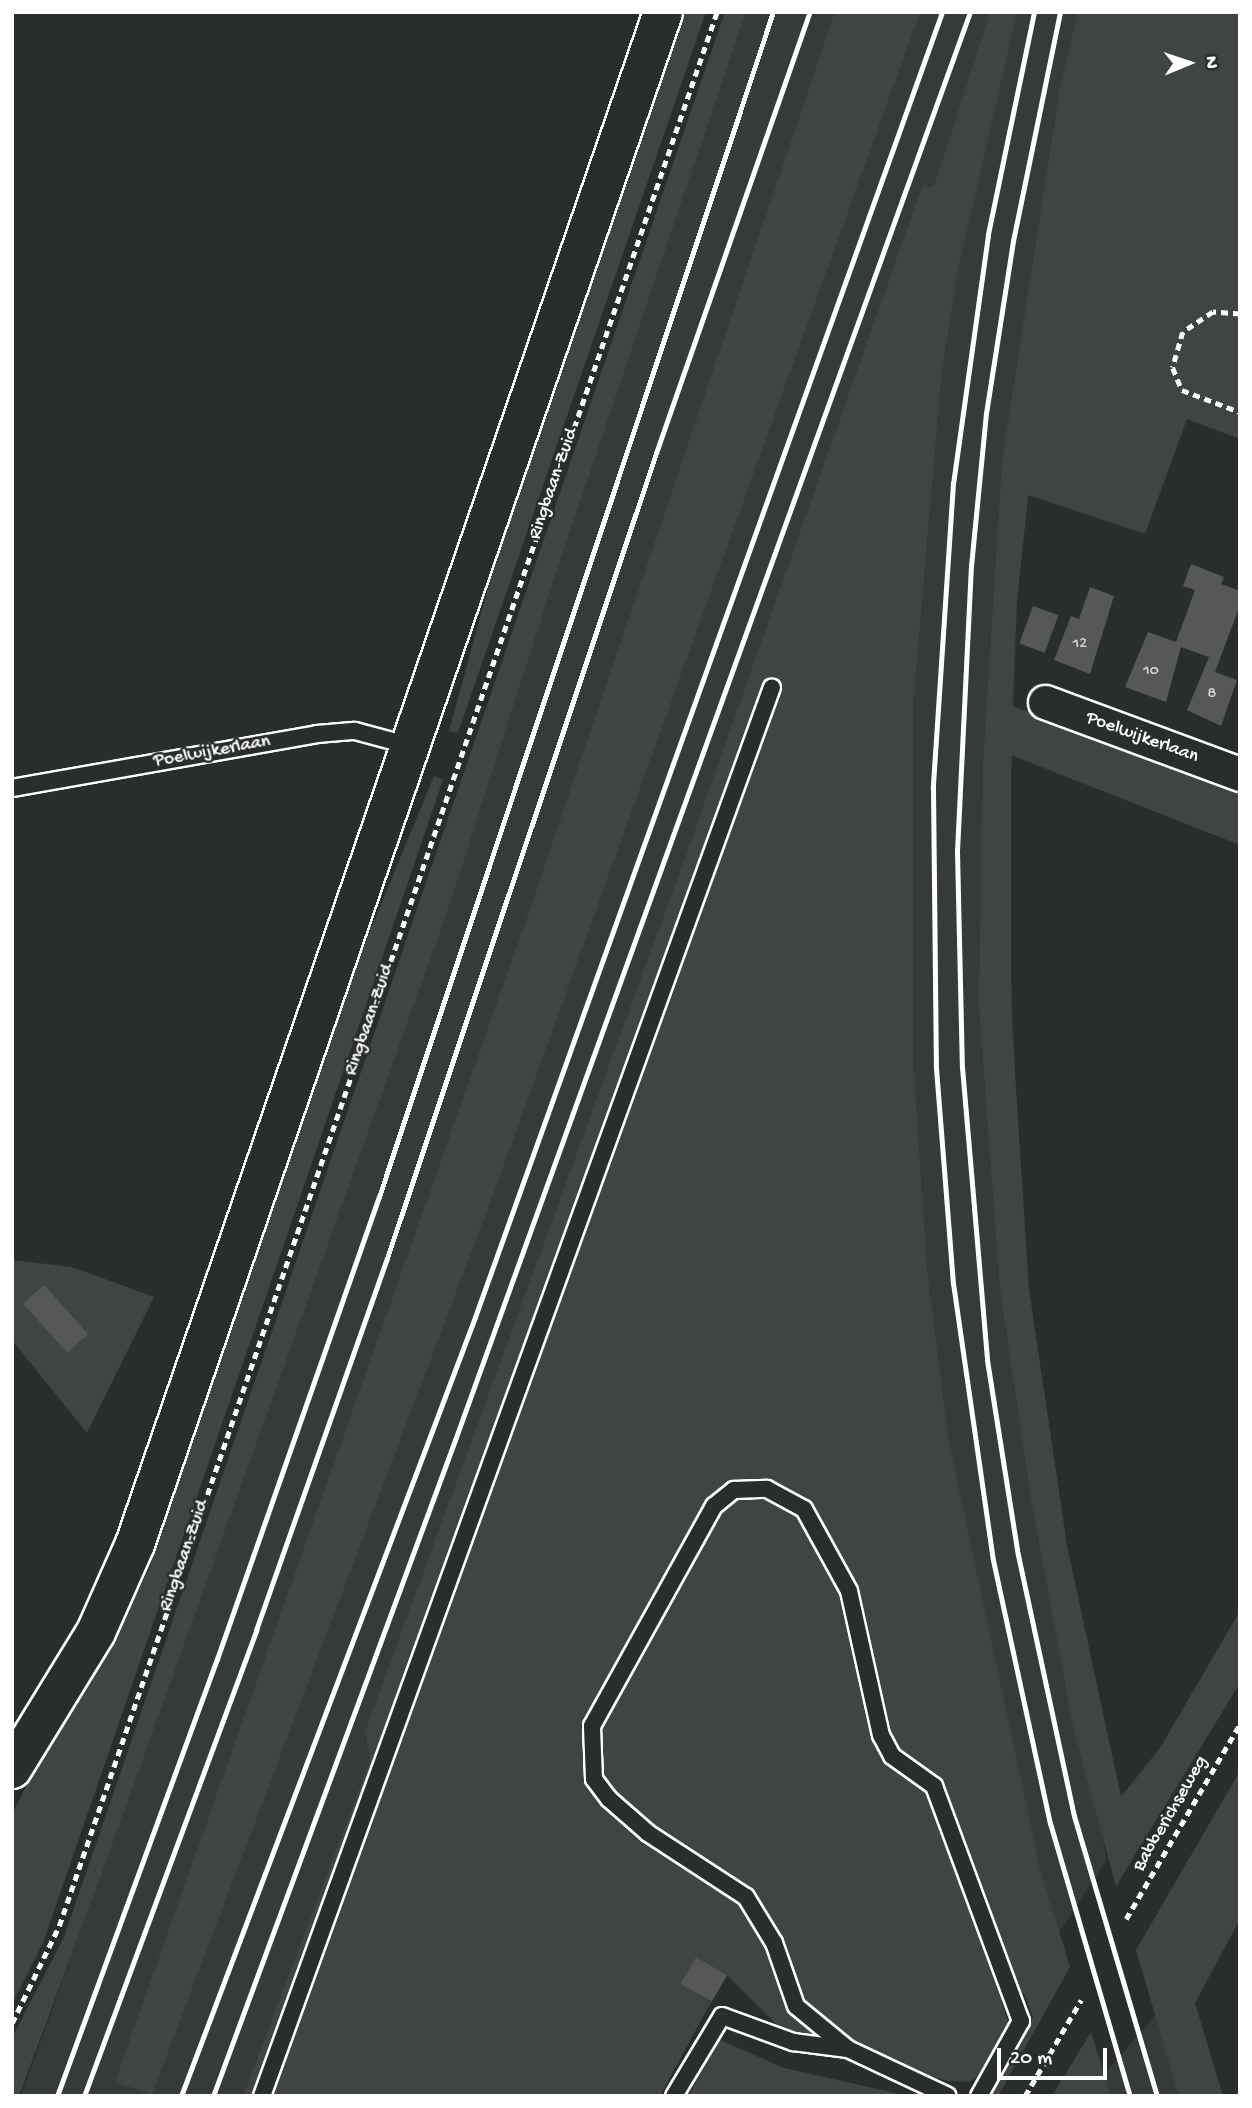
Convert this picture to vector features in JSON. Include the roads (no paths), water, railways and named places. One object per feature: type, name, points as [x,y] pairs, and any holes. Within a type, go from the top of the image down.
[{"type":"street","points":[[12,1769],[96,1632],[135,1545],[663,12]]},
{"type":"street","name":"Poelwijkerlaan","points":[[1045,702],[1240,774]]},
{"type":"lane","points":[[262,2096],[772,687]]},
{"type":"lane","name":"Poelwijkerlaan","points":[[12,788],[317,734],[355,732],[411,746]]},
{"type":"lane","points":[[948,2096],[848,2049],[796,2006],[774,1943],[746,1897],[648,1833],[608,1799],[594,1779],[592,1726],[715,1506],[734,1490],[767,1489],[804,1509],[849,1591],[881,1735],[892,1756],[934,1786],[1021,2021],[979,2096]]},
{"type":"lane","points":[[674,2096],[722,2016],[793,2042],[848,2049]]},
{"type":"railway","points":[[57,2096],[217,1659],[379,1197],[773,12]]},
{"type":"railway","points":[[84,2096],[256,1630],[387,1258],[656,453],[810,12]]},
{"type":"railway","points":[[181,2096],[475,1317],[942,12]]},
{"type":"railway","points":[[213,2096],[455,1440],[970,12]]},
{"type":"railway","points":[[1034,12],[988,235],[953,483],[933,788],[936,1068],[953,1283],[993,1560],[1050,1823],[1130,2096]]},
{"type":"railway","points":[[1060,12],[1013,241],[986,413],[971,565],[957,851],[962,1067],[987,1360],[1018,1555],[1074,1816],[1157,2096]]}]
